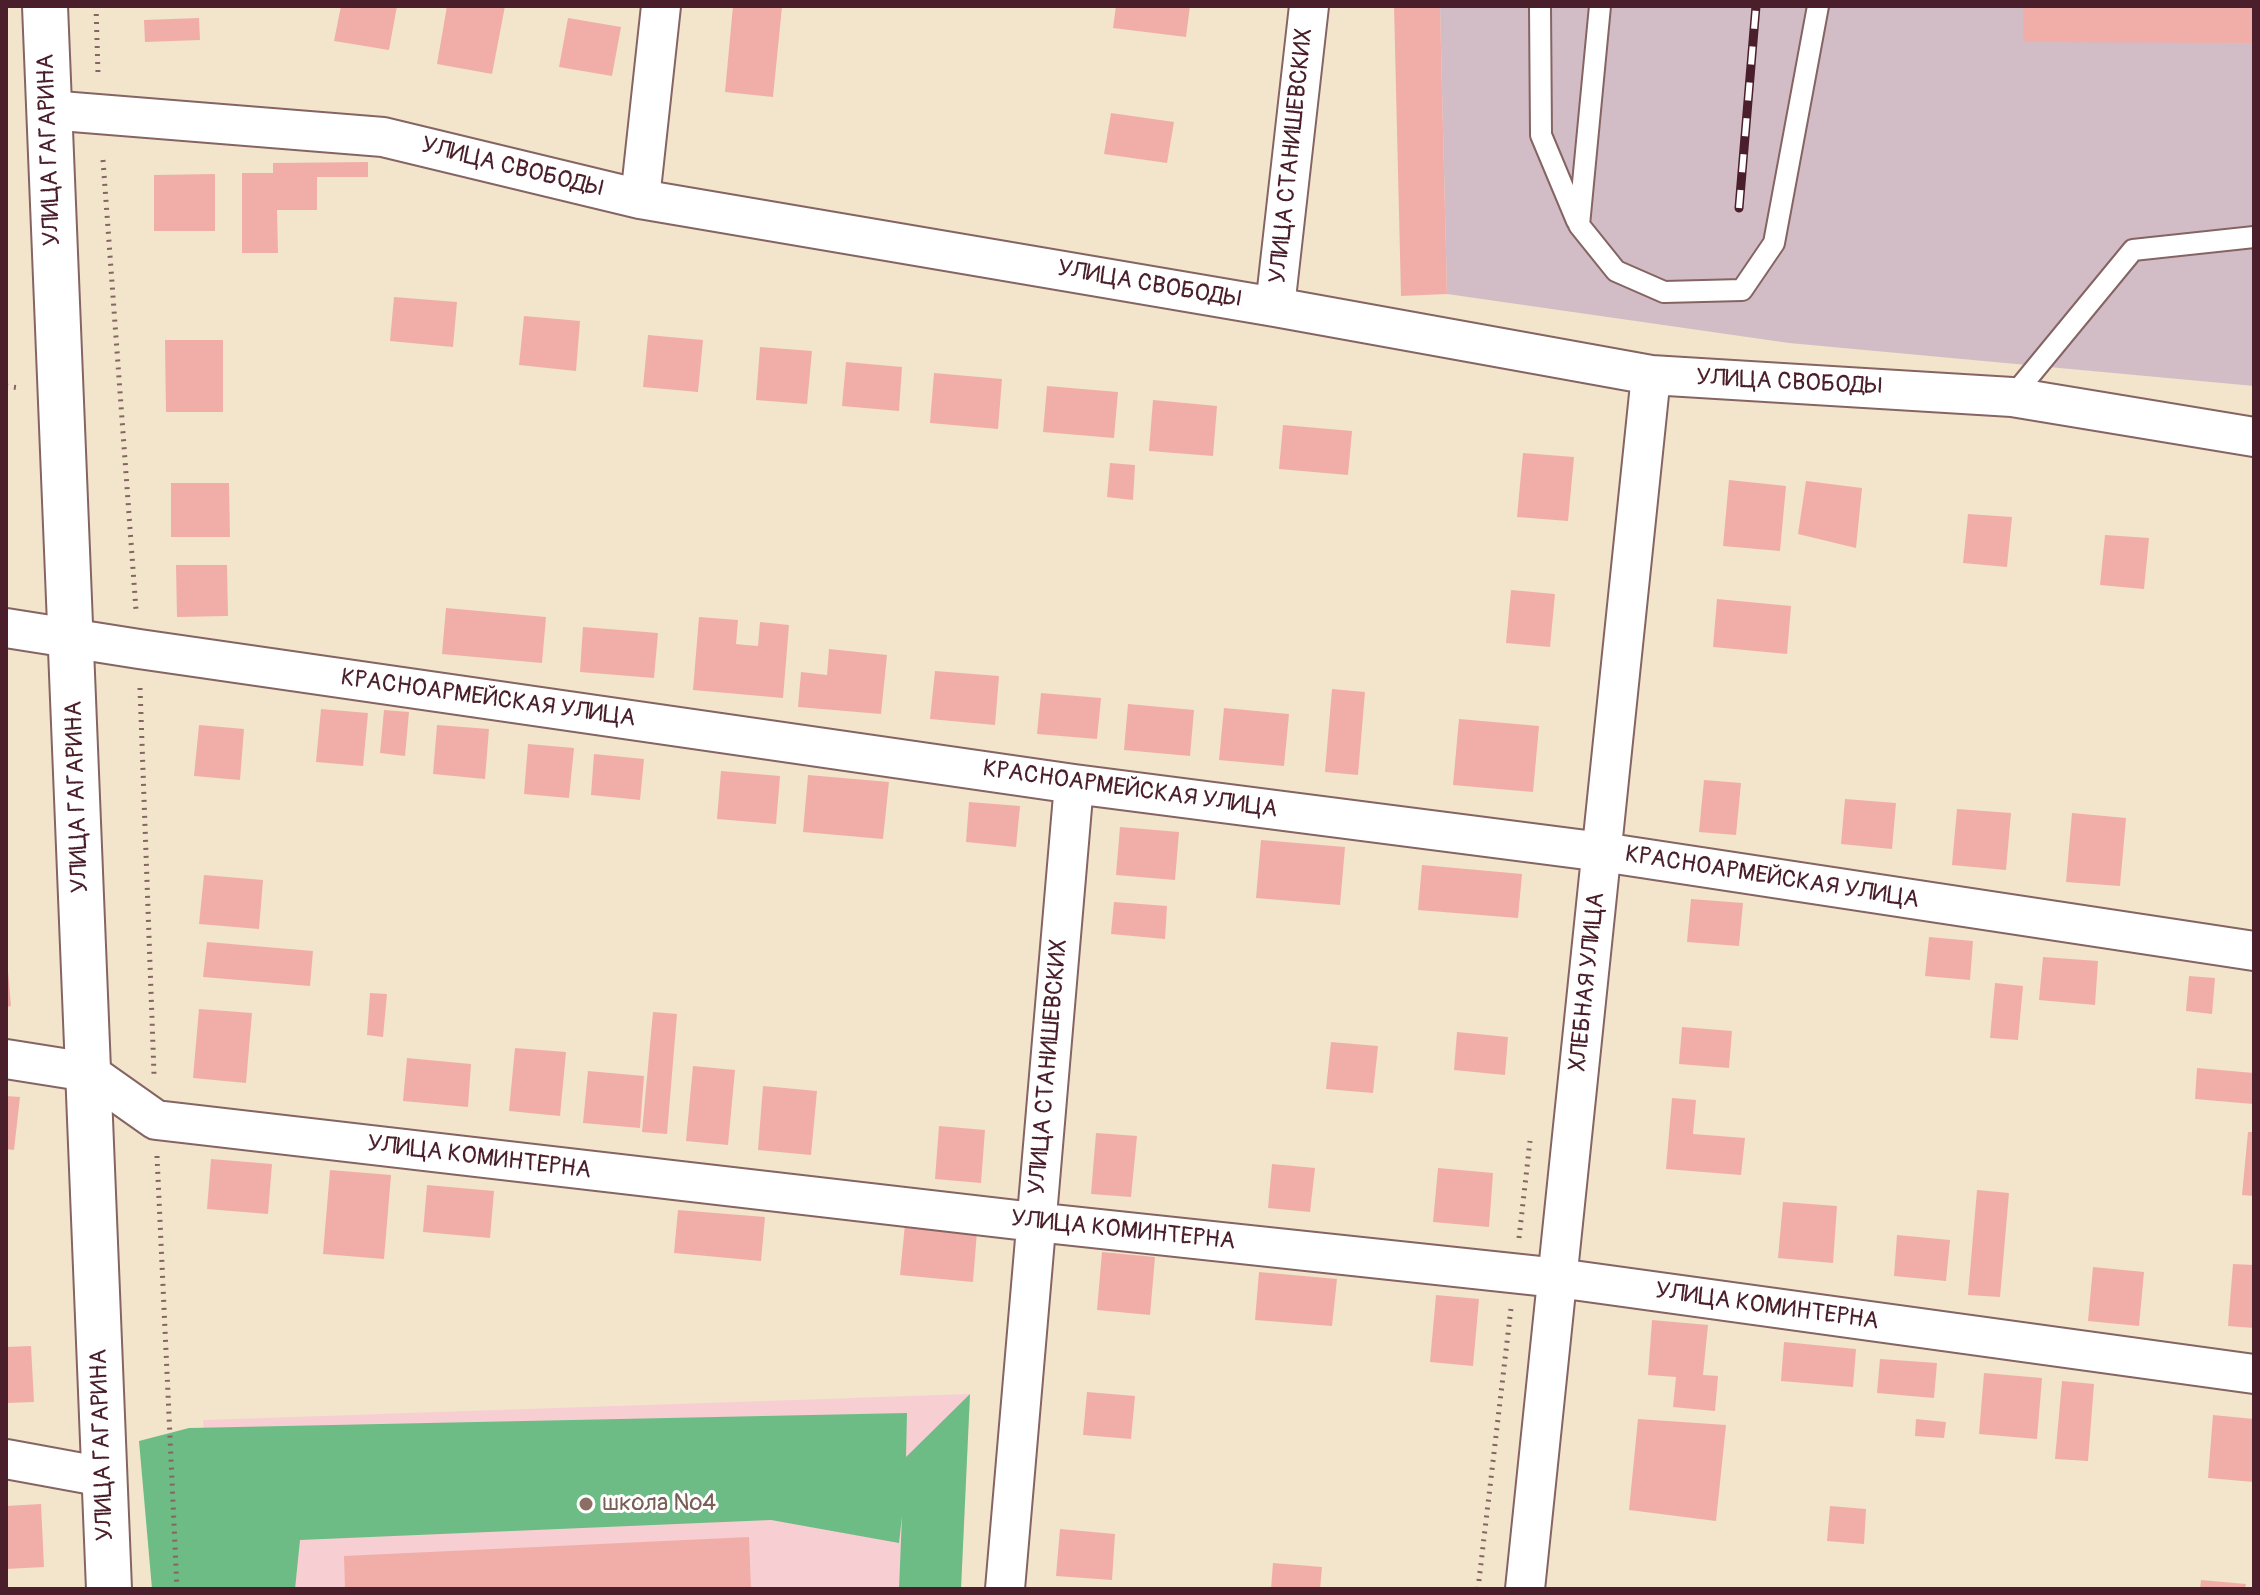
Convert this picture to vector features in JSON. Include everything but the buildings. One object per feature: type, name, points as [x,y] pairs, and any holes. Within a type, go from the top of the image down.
[{"type":"street","name":"УЛИЦА ГАГАРИНА","points":[[45,6],[109,1589]]},
{"type":"street","points":[[640,199],[661,6]]},
{"type":"street","name":"УЛИЦА СТАНИШЕВСКИХ","points":[[1275,307],[1309,6]]},
{"type":"street","name":"УЛИЦА СВОБОДЫ","points":[[48,110],[383,137],[640,199],[1275,307],[1651,375],[2012,397],[2254,437]]},
{"type":"street","name":"ХЛЕБНАЯ УЛИЦА","points":[[1525,1589],[1651,375]]},
{"type":"street","name":"КРАСНОАРМЕЙСКАЯ УЛИЦА","points":[[6,628],[1074,784],[1602,852],[2254,951]]},
{"type":"street","name":"УЛИЦА СТАНИШЕВСКИХ","points":[[1005,1589],[1074,784]]},
{"type":"street","name":"УЛИЦА КОМИНТЕРНА","points":[[6,1059],[88,1072],[156,1120],[1035,1222],[1558,1278],[2254,1374]]},
{"type":"street","points":[[6,1459],[104,1477]]},
{"type":"lane","points":[[1540,6],[1541,135],[1579,225],[1616,271],[1664,292],[1742,290],[1774,243],[1818,6]]},
{"type":"lane","points":[[1579,225],[1600,6]]},
{"type":"lane","points":[[2012,397],[2133,250],[2254,237]]},
{"type":"path","points":[[96,6],[98,74]]},
{"type":"path","points":[[103,160],[139,649],[177,1589]]},
{"type":"path","points":[[1478,1589],[1531,1132]]},
{"type":"shaded area","points":[[1440,6],[2254,6],[2254,386],[1789,343],[1447,294]]},
{"type":"shaded area","name":"школа №4","points":[[970,1394],[961,1589],[212,1589],[203,1420]]},
{"type":"green space","name":"школа №4","points":[[970,1394],[961,1589],[899,1589],[902,1516],[899,1543],[771,1520],[300,1540],[295,1589],[152,1589],[139,1441],[189,1428],[907,1413],[906,1457]]},
{"type":"railway","points":[[1739,208],[1756,6]]},
{"type":"place","name":"школа №4","points":[[586,1504]]}]
